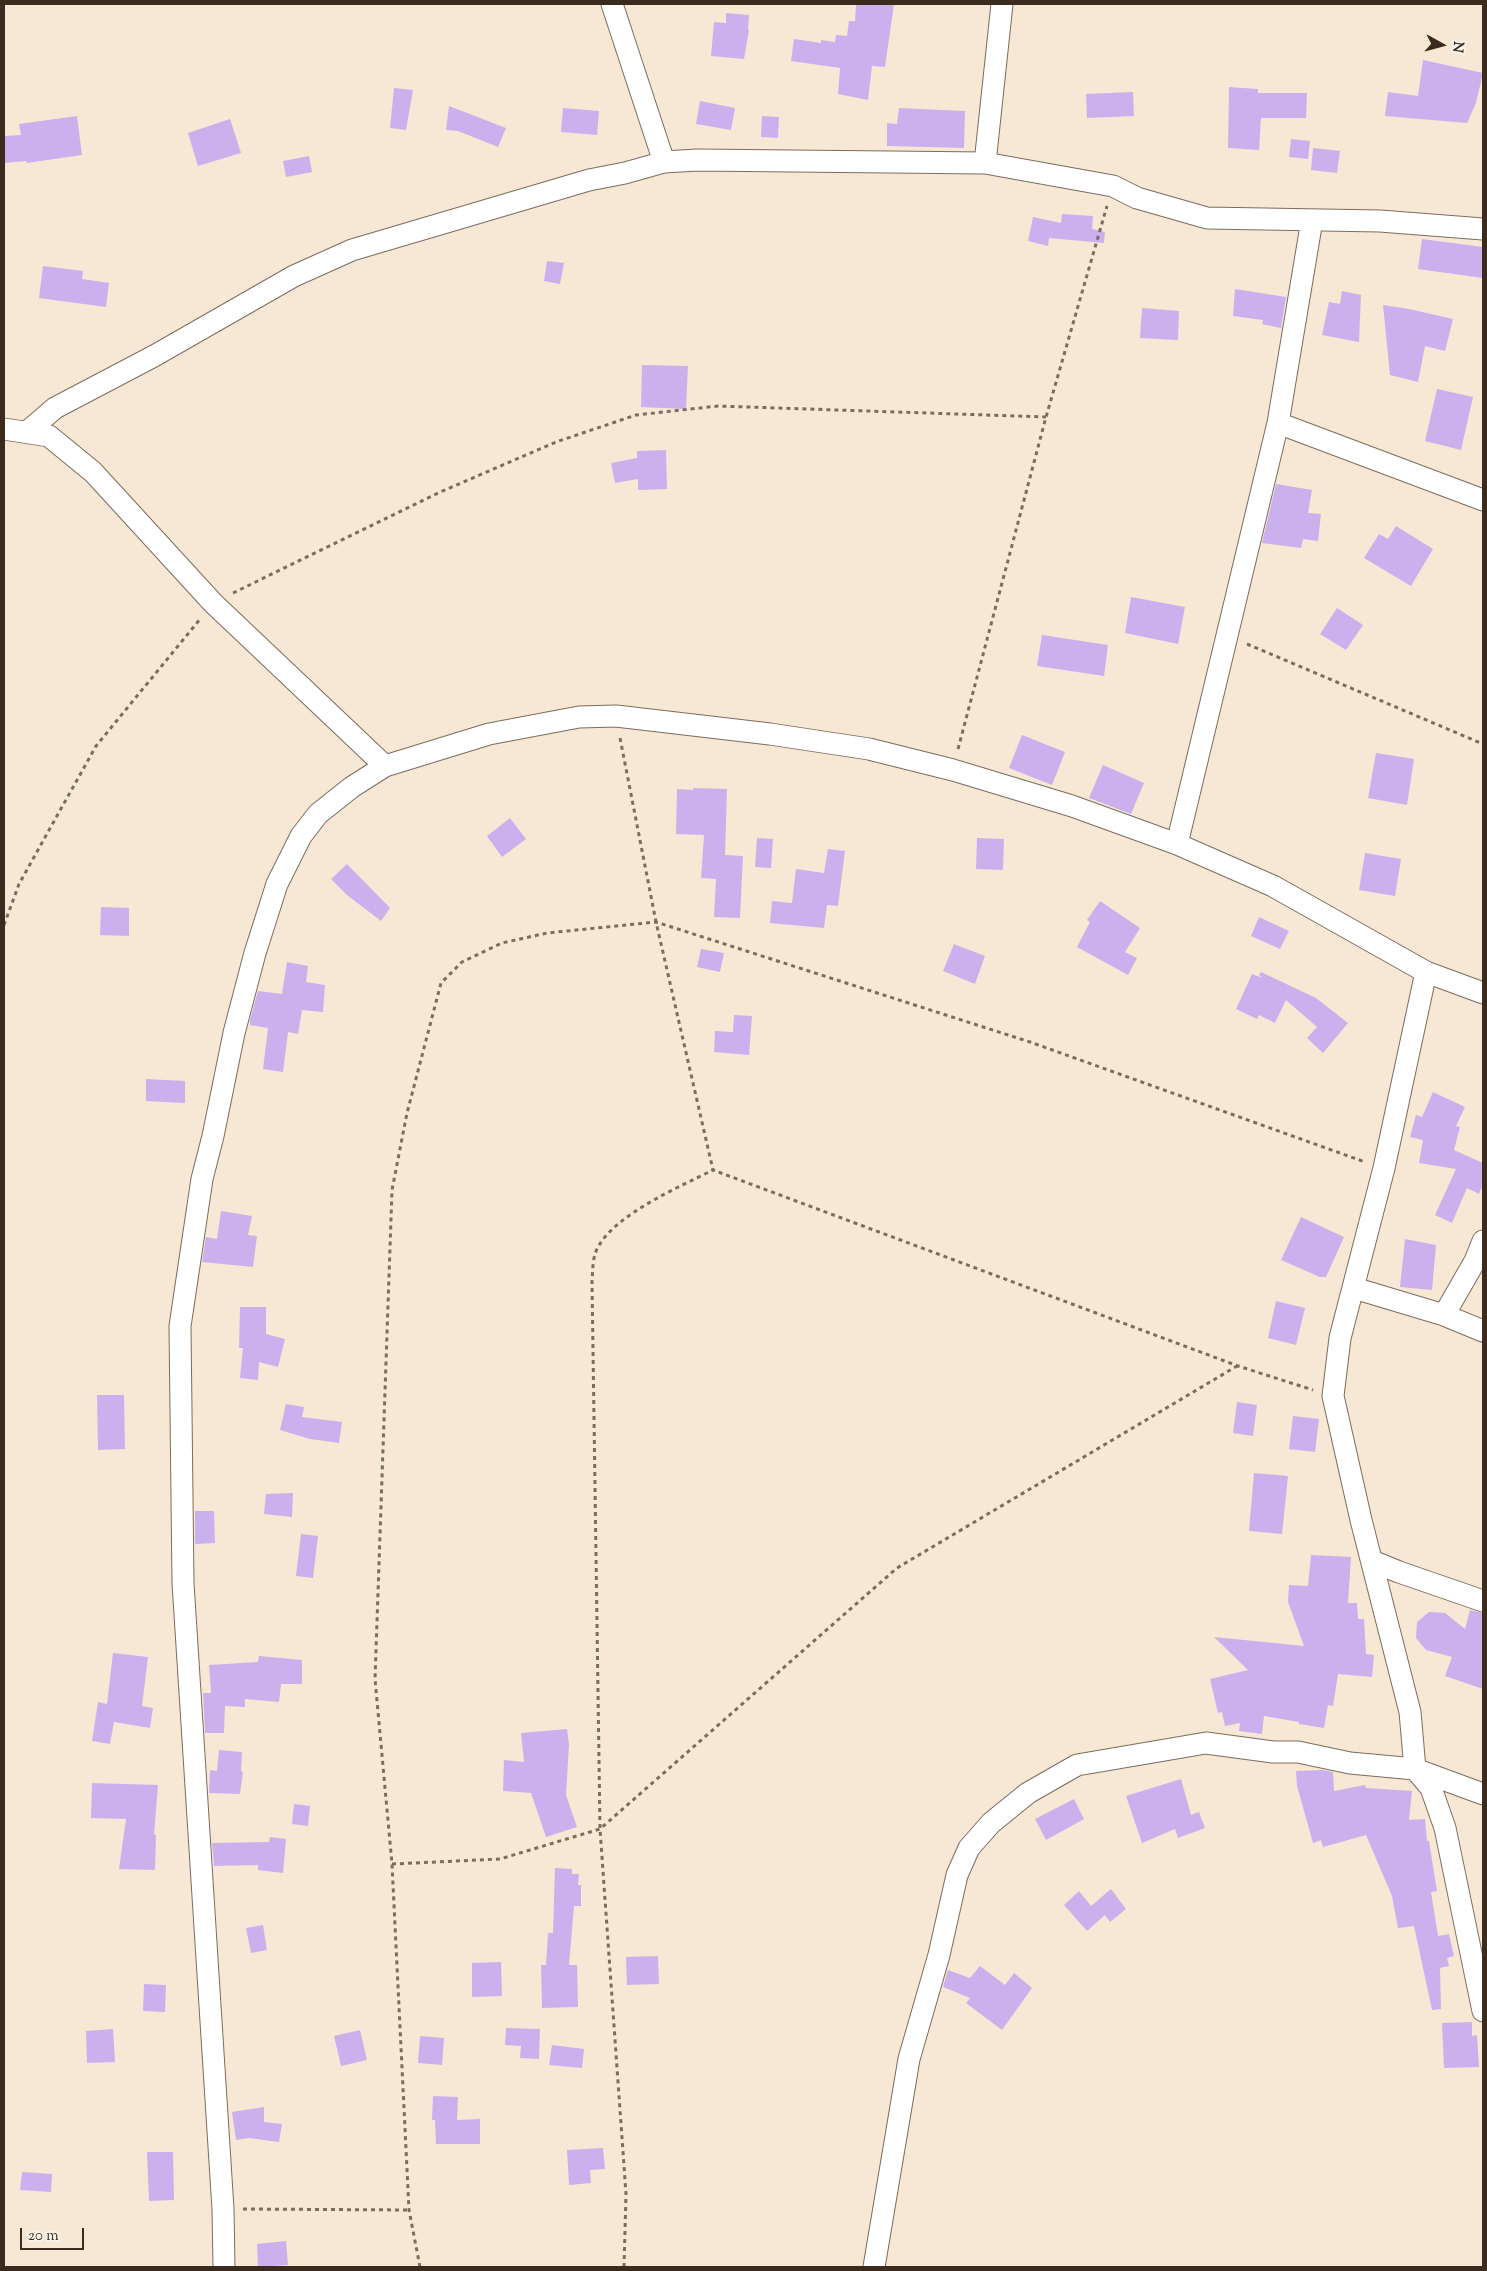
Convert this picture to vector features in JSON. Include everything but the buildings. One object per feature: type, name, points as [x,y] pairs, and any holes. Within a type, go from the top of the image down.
[{"type":"street","points":[[612,4],[664,162]]},
{"type":"street","points":[[984,163],[1002,4]]},
{"type":"street","points":[[27,432],[55,408],[154,356],[294,276],[352,250],[589,180],[625,173],[664,162],[697,160],[984,163],[1113,186],[1137,198],[1207,218],[1380,222],[1483,229]]},
{"type":"street","points":[[1177,844],[1278,423],[1312,220]]},
{"type":"street","points":[[1278,423],[1483,500]]},
{"type":"street","points":[[4,429],[49,436],[93,472],[214,603],[385,766]]},
{"type":"street","points":[[224,2267],[223,2209],[183,1583],[180,1326],[202,1179],[213,1136],[234,1033],[255,953],[277,884],[301,836],[318,814],[352,787],[385,766],[489,734],[579,717],[616,716],[770,734],[869,749],[953,770],[1072,806],[1177,844],[1273,886],[1426,972],[1483,993]]},
{"type":"street","points":[[1426,972],[1384,1168],[1340,1338],[1333,1396],[1410,1712],[1415,1769],[1431,1788],[1445,1828],[1483,2011]]},
{"type":"street","points":[[1444,1315],[1475,1261],[1483,1241]]},
{"type":"street","points":[[1354,1288],[1444,1315],[1483,1331]]},
{"type":"street","points":[[1372,1561],[1483,1601]]},
{"type":"street","points":[[874,2267],[878,2233],[909,2059],[940,1956],[957,1875],[969,1848],[991,1823],[1028,1794],[1077,1765],[1206,1743],[1273,1752],[1298,1752],[1350,1764],[1415,1769],[1483,1794]]},
{"type":"path","points":[[953,770],[1046,417],[1113,186]]},
{"type":"path","points":[[4,926],[19,884],[96,746],[214,603],[438,494],[556,442],[636,415],[718,406],[1046,417]]},
{"type":"path","points":[[1228,636],[1483,744]]},
{"type":"path","points":[[616,716],[656,922],[713,1170]]},
{"type":"path","points":[[420,2267],[410,2210],[392,1864],[376,1679],[392,1190],[407,1113],[442,983],[462,962],[502,943],[547,933],[656,922],[1030,1042],[1384,1168]]},
{"type":"path","points":[[624,2267],[626,2194],[600,1829],[593,1262],[598,1247],[625,1218],[713,1170],[1238,1366],[1333,1396]]},
{"type":"path","points":[[392,1864],[500,1859],[600,1829],[897,1568],[1238,1366]]},
{"type":"path","points":[[223,2209],[410,2210]]}]
